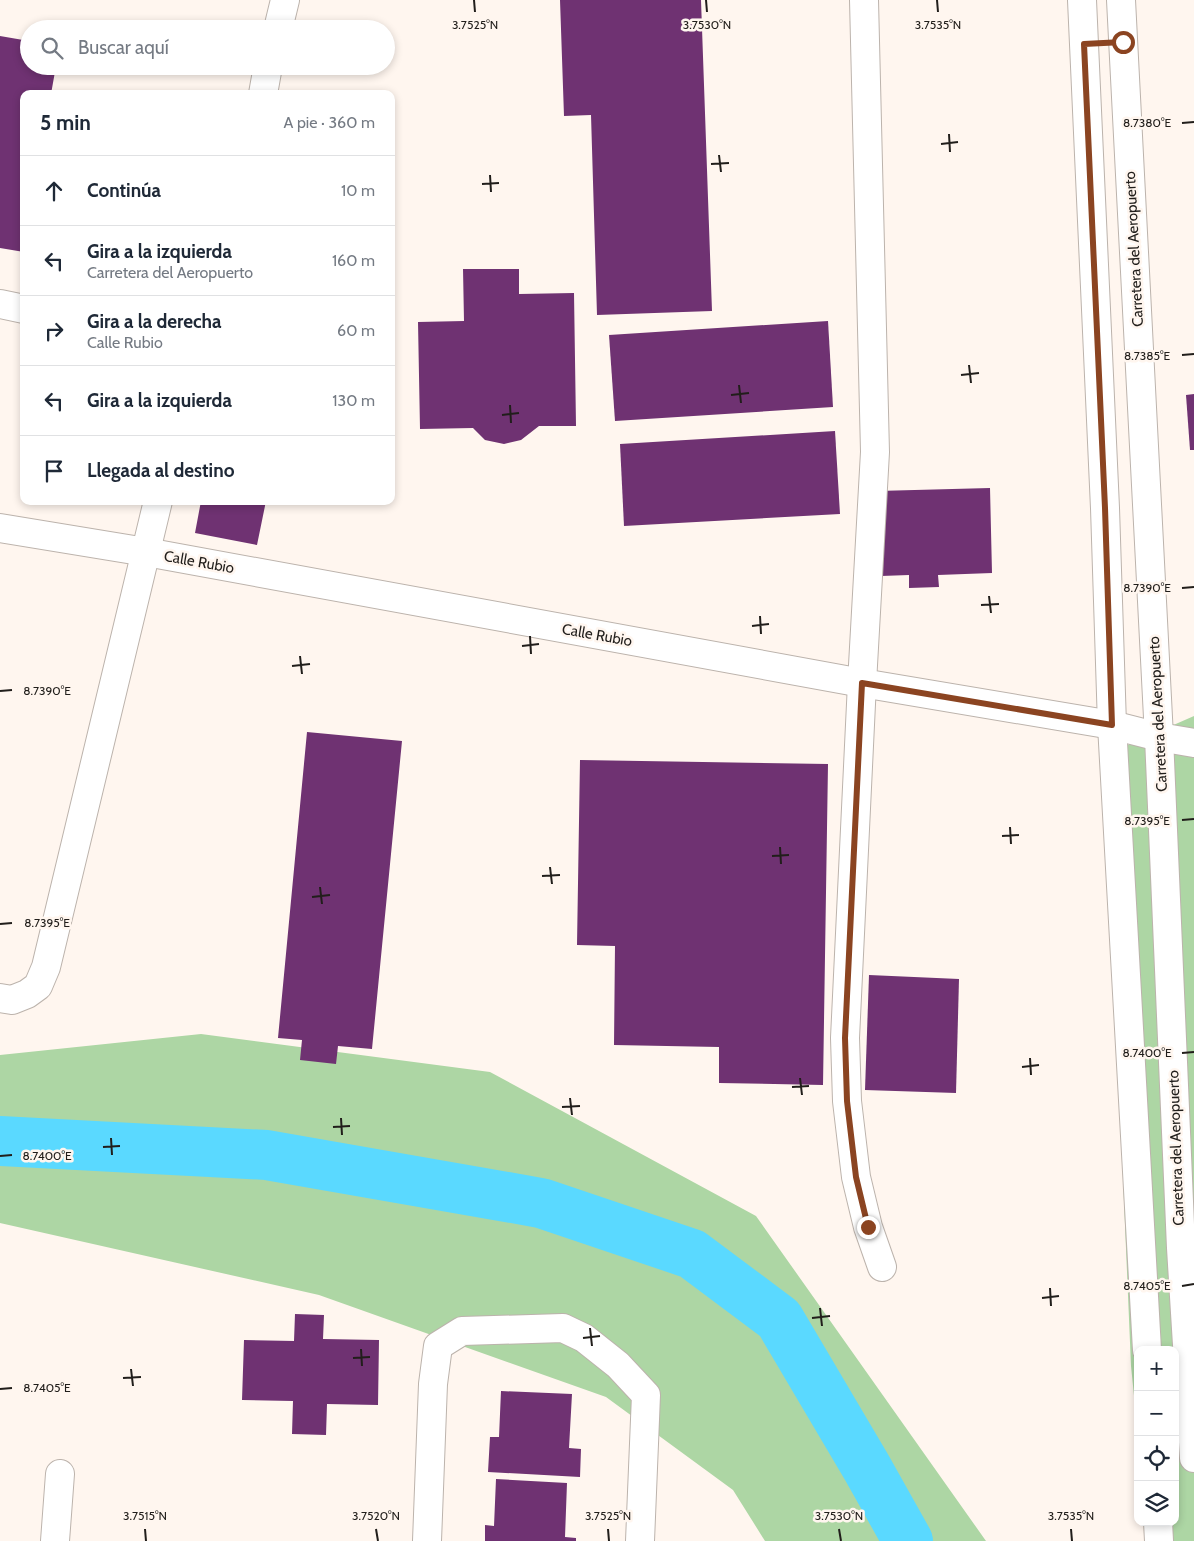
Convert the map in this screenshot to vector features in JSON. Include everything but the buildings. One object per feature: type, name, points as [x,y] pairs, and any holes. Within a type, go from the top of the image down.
[{"type":"main road","points":[[280,20],[285,0]]},
{"type":"main road","points":[[864,0],[875,452],[845,1038],[847,1101],[856,1177],[868,1227],[882,1267]]},
{"type":"main road","points":[[1082,0],[1112,725],[1147,1346]]},
{"type":"main road","name":"Carretera del Aeropuerto","points":[[1121,0],[1159,737],[1181,1248],[1194,1458]]},
{"type":"main road","points":[[1084,44],[1123,42]]},
{"type":"main road","points":[[264,90],[266,75]]},
{"type":"main road","points":[[0,304],[20,308]]},
{"type":"main road","points":[[0,998],[12,1000],[27,994],[38,986],[46,967],[157,505]]},
{"type":"main road","name":"Calle Rubio","points":[[0,528],[146,552],[862,683],[1112,725],[1159,737],[1194,743]]},
{"type":"main road","points":[[428,1541],[433,1384],[438,1346],[462,1331],[563,1328],[584,1338],[618,1365],[646,1395],[640,1541]]},
{"type":"main road","points":[[55,1541],[60,1474]]},
{"type":"main road","points":[[1158,1526],[1159,1541]]},
{"type":"green space","points":[[1194,716],[1194,1541],[1148,1541],[1147,1526],[1179,1526],[1179,1346],[1134,1346],[1134,1396],[1131,1366],[1105,755]]},
{"type":"green space","points":[[201,1034],[490,1072],[756,1216],[986,1541],[765,1541],[733,1490],[606,1397],[319,1295],[0,1223],[0,1055]]},
{"type":"waterway","points":[[0,1141],[267,1155],[541,1203],[692,1254],[779,1319],[908,1541]]},
{"type":"route","points":[[868,1227],[856,1177],[847,1101],[845,1038],[862,683],[1112,725],[1105,508],[1084,44],[1123,42]]}]
